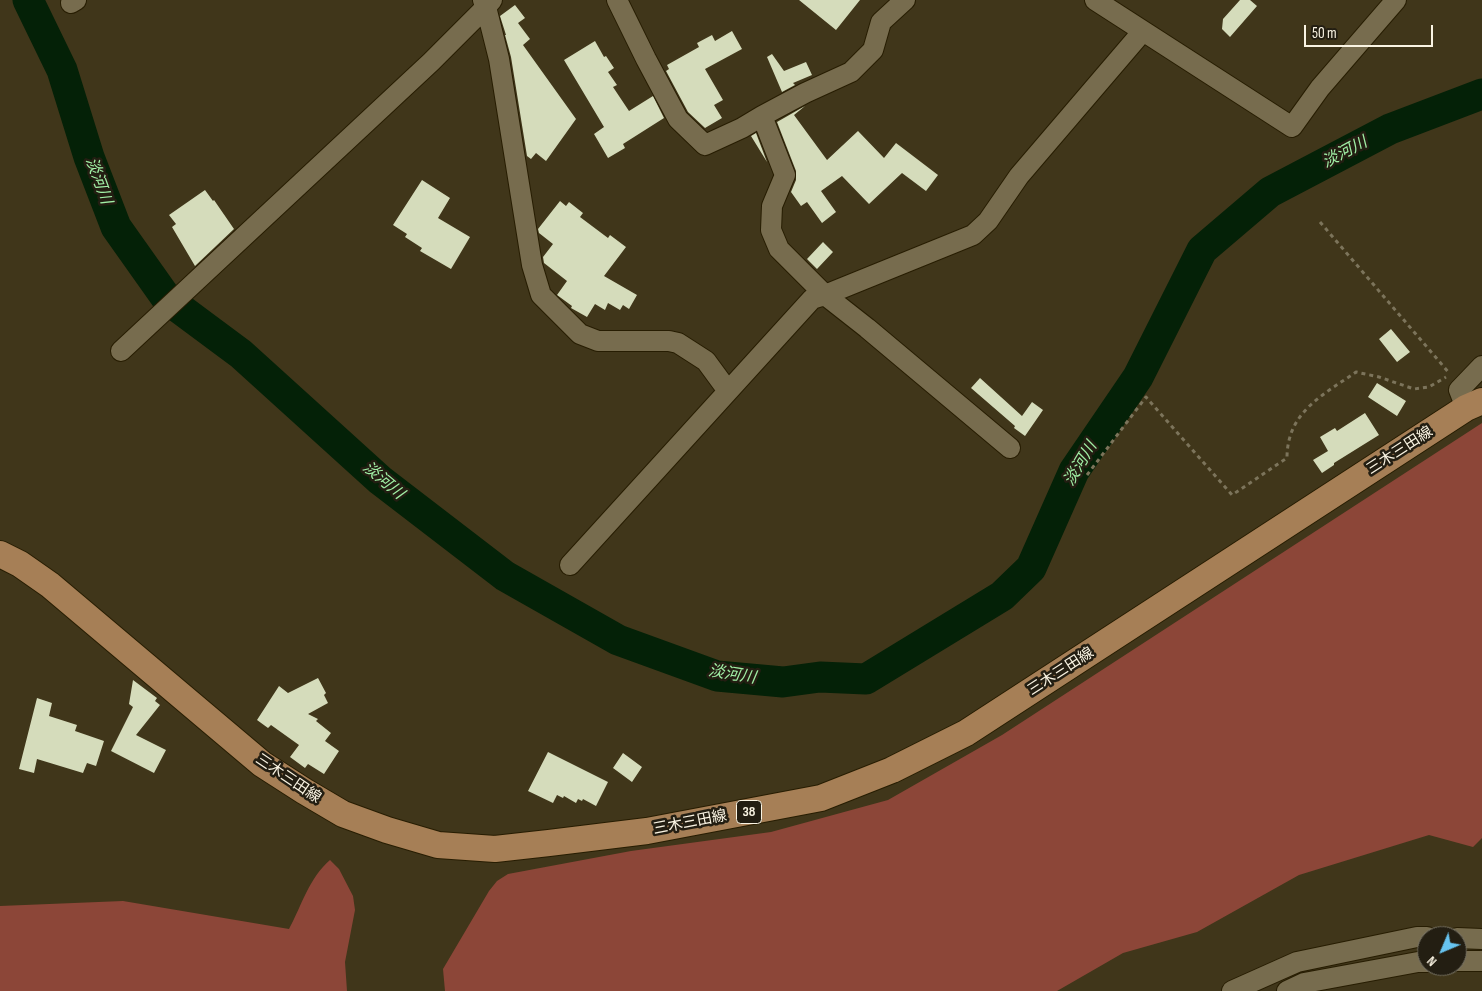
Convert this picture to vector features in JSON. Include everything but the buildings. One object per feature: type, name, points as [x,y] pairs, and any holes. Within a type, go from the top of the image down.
[{"type":"main road","name":"三木三田線","points":[[0,554],[20,564],[50,584],[262,764],[312,796],[343,814],[387,830],[438,845],[495,849],[647,831],[822,798],[892,770],[966,733],[1474,405]]},
{"type":"street","points":[[617,0],[646,60],[678,119],[704,145],[742,128],[805,93],[851,72],[873,50],[881,22],[905,0]]},
{"type":"street","points":[[1095,0],[1292,127],[1320,88],[1396,0]]},
{"type":"street","points":[[121,351],[431,62],[487,2]]},
{"type":"street","points":[[487,2],[499,59],[532,265],[541,295],[580,334],[598,341],[669,341],[678,343],[706,361],[728,391]]},
{"type":"street","points":[[570,565],[812,299],[973,235],[988,221],[1019,176],[1143,31]]},
{"type":"street","points":[[762,116],[785,175],[772,206],[771,230],[779,249],[825,295],[1010,448]]},
{"type":"street","points":[[1474,405],[1459,390],[1482,366]]},
{"type":"street","points":[[1232,991],[1297,962],[1417,937]]},
{"type":"street","points":[[1467,938],[1482,938]]},
{"type":"street","points":[[1467,961],[1482,961]]},
{"type":"street","points":[[1287,991],[1304,984],[1417,962]]},
{"type":"path","points":[[1320,222],[1450,374]]},
{"type":"path","points":[[1087,475],[1146,397],[1232,495],[1287,458],[1287,444],[1294,425],[1313,401],[1356,372],[1414,389],[1429,387],[1458,369]]},
{"type":"shaded area","points":[[1482,423],[1482,838],[1473,847],[1429,835],[1299,875],[1197,932],[1123,953],[1057,991],[445,991],[443,969],[489,891],[497,881],[508,874],[631,851],[771,832],[888,800],[1002,735]]},
{"type":"shaded area","points":[[330,860],[339,869],[353,896],[355,910],[345,962],[347,991],[0,991],[0,906],[123,901],[289,929],[311,883]]},
{"type":"waterway","name":"淡河川","points":[[28,0],[62,70],[89,157],[116,227],[167,299],[241,354],[380,480],[505,576],[618,640],[717,676],[783,682],[820,677],[866,679],[1002,596],[1031,568],[1074,471],[1138,377],[1202,250],[1270,192],[1390,129],[1482,94]]}]
